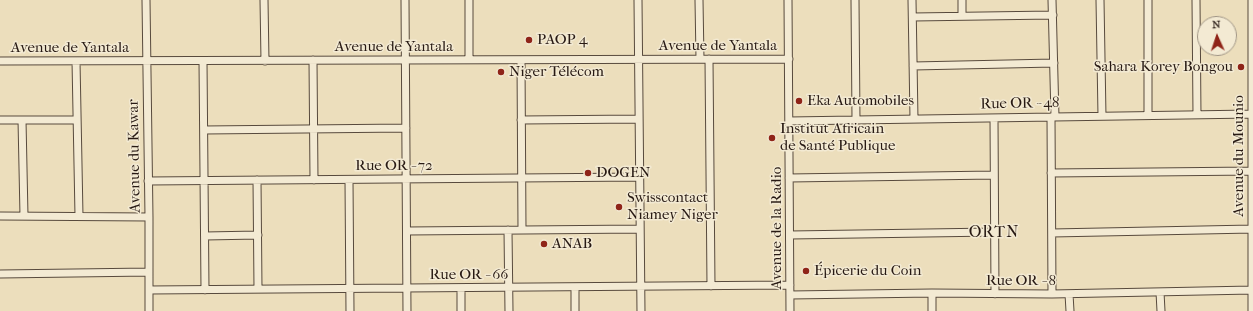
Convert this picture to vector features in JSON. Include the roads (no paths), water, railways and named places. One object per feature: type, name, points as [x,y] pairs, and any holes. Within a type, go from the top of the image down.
[{"type":"street","name":"Avenue du Kawar","points":[[146,0],[149,311]]},
{"type":"street","points":[[264,0],[265,61]]},
{"type":"street","points":[[405,0],[407,311]]},
{"type":"street","points":[[469,0],[469,60]]},
{"type":"street","points":[[638,0],[641,311]]},
{"type":"street","points":[[699,0],[700,60]]},
{"type":"street","name":"Avenue de la Radio","points":[[788,0],[790,311]]},
{"type":"street","points":[[855,0],[856,120]]},
{"type":"street","points":[[912,0],[914,119]]},
{"type":"street","points":[[962,0],[962,16]]},
{"type":"street","points":[[1052,0],[1054,63],[1051,174],[1052,294]]},
{"type":"street","points":[[1100,0],[1102,116]]},
{"type":"street","points":[[1148,0],[1148,115]]},
{"type":"street","points":[[1196,0],[1197,115]]},
{"type":"street","name":"Avenue du Mounio","points":[[1252,0],[1252,311]]},
{"type":"street","points":[[912,17],[1052,15]]},
{"type":"street","points":[[709,59],[711,286]]},
{"type":"street","name":"Avenue de Yantala","points":[[0,61],[789,59]]},
{"type":"street","points":[[313,60],[314,180]]},
{"type":"street","points":[[521,60],[522,230]]},
{"type":"street","points":[[76,61],[79,216]]},
{"type":"street","points":[[203,61],[205,290]]},
{"type":"street","points":[[913,66],[1054,63]]},
{"type":"street","name":"Rue OR - 48","points":[[789,120],[1252,114]]},
{"type":"street","points":[[994,118],[995,294]]},
{"type":"street","points":[[521,120],[639,119]]},
{"type":"street","points":[[0,120],[77,120]]},
{"type":"street","points":[[22,120],[24,216]]},
{"type":"street","points":[[204,130],[406,128]]},
{"type":"street","points":[[1051,174],[1253,171]]},
{"type":"street","points":[[789,178],[994,175]]},
{"type":"street","name":"Rue OR - 72","points":[[148,181],[640,178]]},
{"type":"street","points":[[257,180],[258,289]]},
{"type":"street","points":[[349,180],[350,311]]},
{"type":"street","points":[[0,216],[149,217]]},
{"type":"street","points":[[407,231],[640,229]]},
{"type":"street","points":[[1052,233],[1252,229]]},
{"type":"street","points":[[508,230],[509,311]]},
{"type":"street","points":[[790,235],[994,232]]},
{"type":"street","points":[[205,236],[258,235]]},
{"type":"street","points":[[0,274],[149,272]]},
{"type":"street","name":"Rue OR - 8","points":[[790,295],[1069,294],[1160,292],[1253,285]]},
{"type":"street","name":"Rue OR - 66","points":[[149,290],[790,286]]},
{"type":"street","points":[[574,287],[575,311]]},
{"type":"street","points":[[461,288],[461,311]]},
{"type":"street","points":[[1160,292],[1160,311]]},
{"type":"street","points":[[932,294],[932,311]]},
{"type":"street","points":[[1069,294],[1070,311]]},
{"type":"place","name":"PAOP 4","points":[[529,40]]},
{"type":"place","name":"Sahara Korey Bongou","points":[[1241,67]]},
{"type":"place","name":"Niger Télécom","points":[[501,72]]},
{"type":"place","name":"Eka Automobiles","points":[[799,101]]},
{"type":"place","name":"Institut Africain de Santé Publique","points":[[772,138]]},
{"type":"place","name":"DOGEN","points":[[588,173]]},
{"type":"place","name":"Swisscontact Niamey Niger","points":[[619,207]]},
{"type":"place","name":"ANAB","points":[[544,244]]},
{"type":"place","name":"Épicerie du Coin","points":[[806,271]]},
{"type":"district","name":"ORTN","points":[[994,233]]}]
